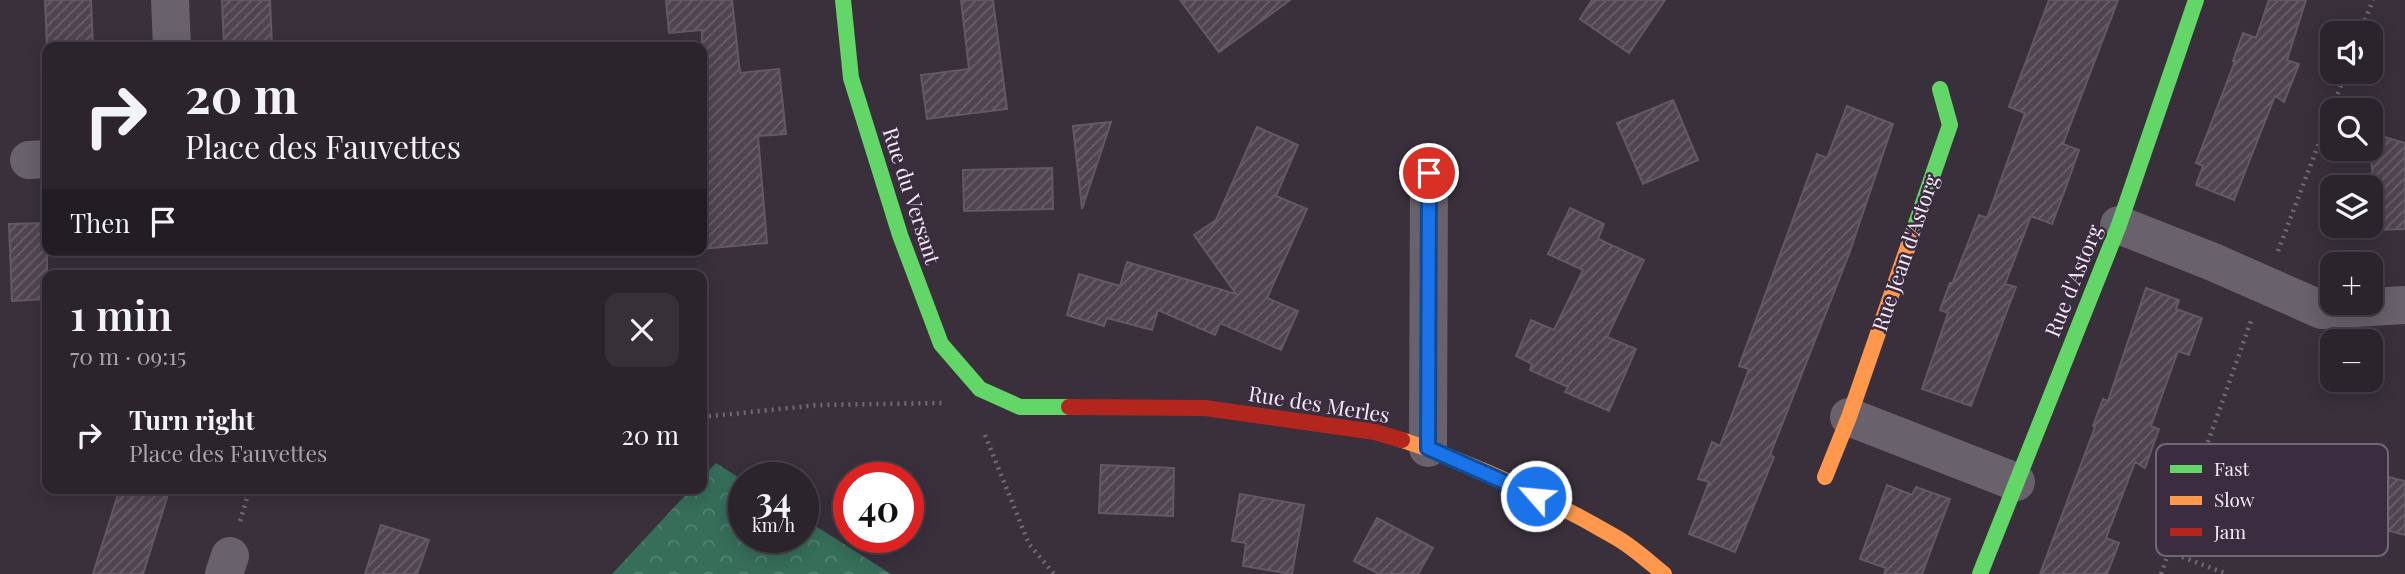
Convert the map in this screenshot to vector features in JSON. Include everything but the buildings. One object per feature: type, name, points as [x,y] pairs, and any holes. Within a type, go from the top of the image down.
[{"type":"street","points":[[170,0],[172,42]]},
{"type":"street","name":"Rue du Versant","points":[[843,0],[851,78],[900,235],[941,344],[980,389]]},
{"type":"street","name":"Rue d'Astorg","points":[[1980,574],[2119,225],[2196,0]]},
{"type":"street","name":"Rue Jean d'Astorg","points":[[1825,477],[1849,417],[1950,125],[1940,89]]},
{"type":"street","points":[[1428,448],[1429,173]]},
{"type":"street","points":[[2119,225],[2213,262],[2322,310],[2405,305]]},
{"type":"street","name":"Rue des Merles","points":[[980,389],[1020,407],[1205,408],[1375,432],[1428,448],[1515,485],[1619,539],[1664,574]]},
{"type":"street","points":[[1849,417],[2016,482]]},
{"type":"path","points":[[2365,21],[2373,0]]},
{"type":"path","points":[[707,416],[818,405],[953,403]]},
{"type":"path","points":[[984,432],[1029,544],[1054,574]]},
{"type":"path","points":[[2180,556],[2227,574]]},
{"type":"green space","points":[[716,463],[728,471],[728,553],[819,553],[819,528],[833,537],[833,553],[858,553],[891,574],[612,574],[686,494],[707,494],[707,473]]},
{"type":"traffic: fast","points":[[843,0],[851,78],[900,235],[941,344],[980,389],[1020,407],[1069,407]]},
{"type":"traffic: fast","points":[[1980,574],[2119,225],[2196,0]]},
{"type":"traffic: fast","points":[[1912,235],[1950,125],[1940,89]]},
{"type":"traffic: slow","points":[[1825,477],[1849,417],[1912,235]]},
{"type":"traffic: slow","points":[[1402,440],[1485,471],[1566,510],[1623,542],[1664,574]]},
{"type":"traffic: jam","points":[[1069,407],[1205,408],[1375,432],[1402,440]]},
{"type":"route","points":[[1429,173],[1428,448],[1536,496]]}]
